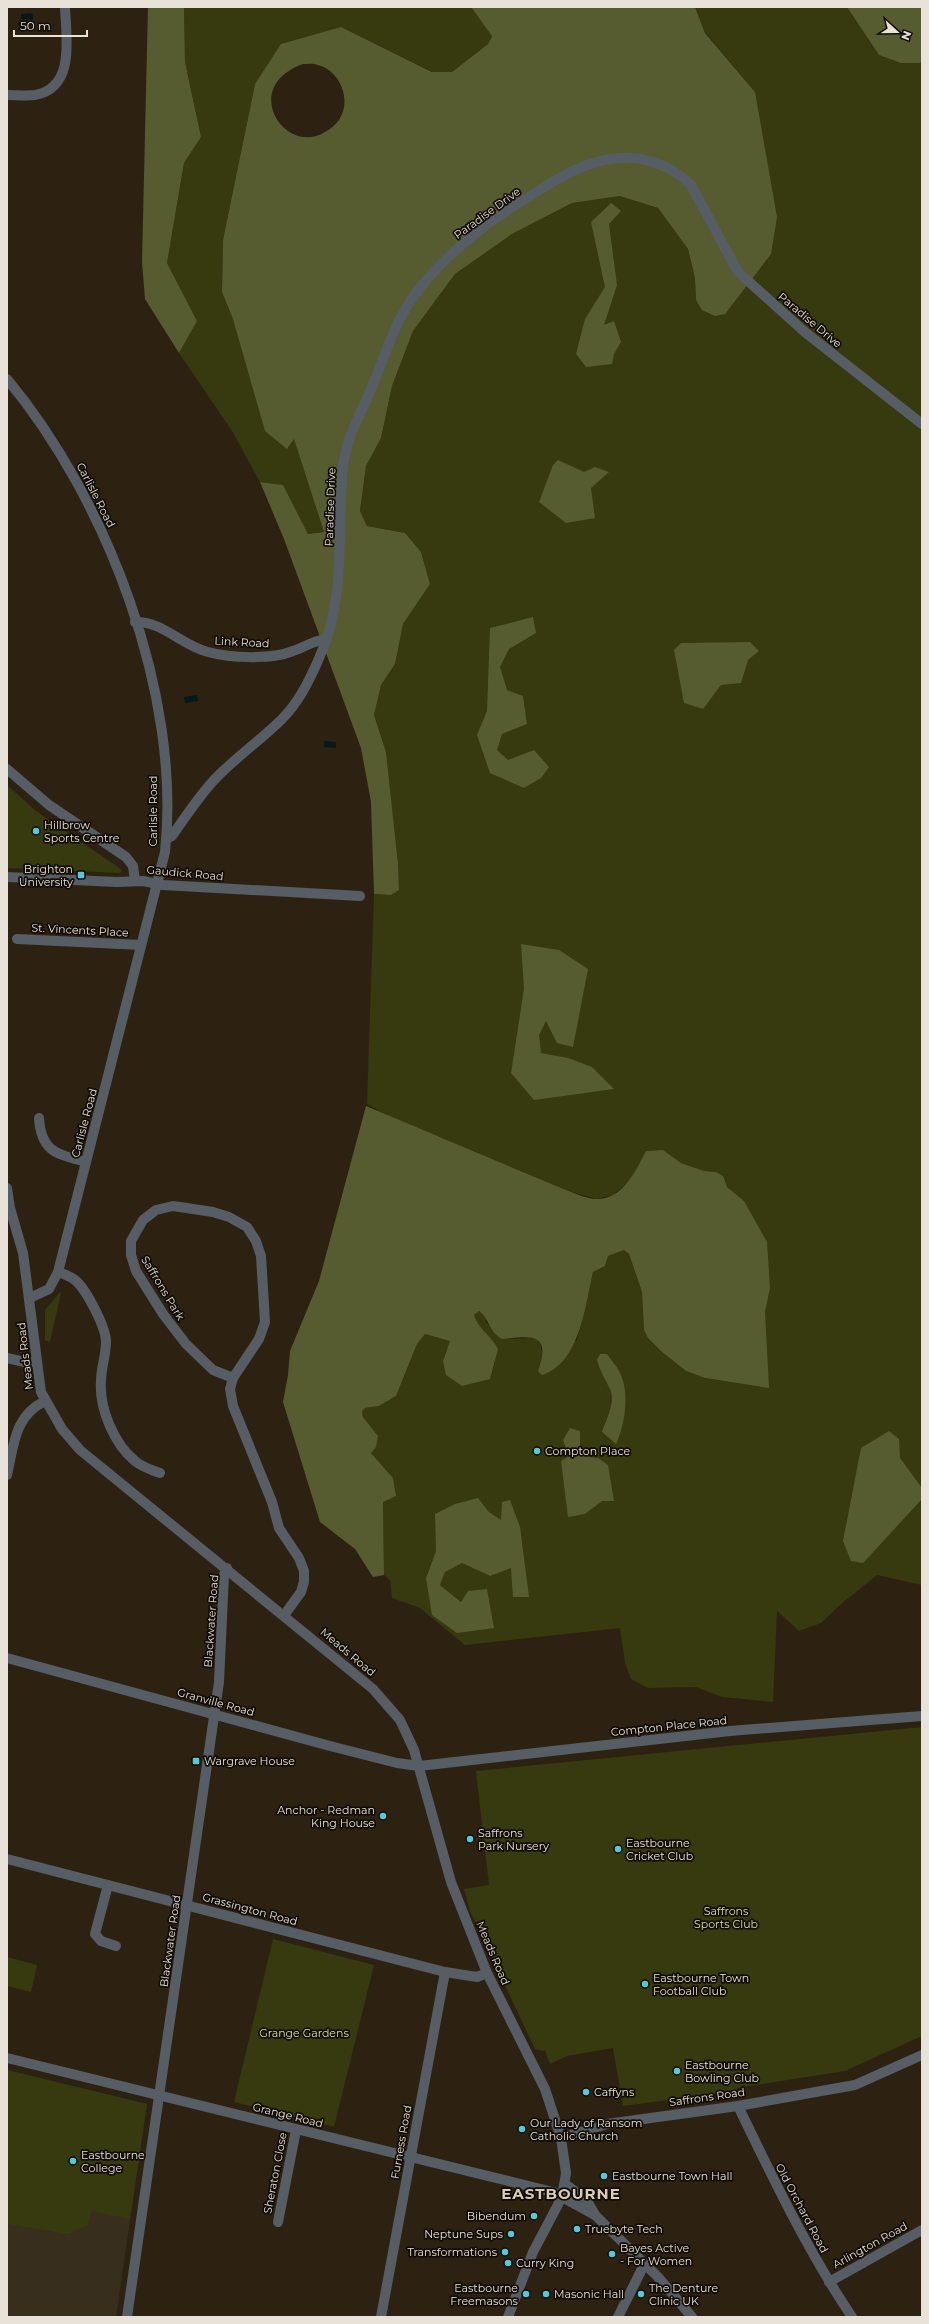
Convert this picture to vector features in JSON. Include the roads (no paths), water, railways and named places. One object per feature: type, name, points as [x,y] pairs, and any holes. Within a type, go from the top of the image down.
[{"type":"street","points":[[7,95],[35,95],[45,91],[60,77],[65,66],[67,54],[65,7]]},
{"type":"street","name":"Paradise Drive","points":[[167,838],[172,836],[214,780],[283,718],[306,688],[327,639],[336,605],[339,577],[343,469],[346,447],[398,323],[411,300],[428,278],[474,234],[538,191],[574,170],[596,161],[625,159],[650,161],[668,167],[680,175],[691,185],[738,272],[806,333],[922,424]]},
{"type":"street","name":"Carlisle Road","points":[[7,379],[65,460],[96,517],[136,622],[154,687],[161,725],[166,785],[167,838],[157,883],[58,1272],[50,1289],[30,1298]]},
{"type":"street","name":"Link Road","points":[[136,622],[149,622],[158,626],[192,648],[228,655],[269,656],[282,654],[315,640],[327,639]]},
{"type":"street","points":[[7,769],[49,805],[126,857],[133,866],[135,881]]},
{"type":"street","name":"Gaudick Road","points":[[7,877],[118,882],[135,881],[360,896]]},
{"type":"street","name":"St. Vincents Place","points":[[17,939],[141,945]]},
{"type":"street","points":[[39,1118],[43,1139],[48,1147],[63,1156],[86,1162]]},
{"type":"street","name":"Meads Road","points":[[7,1188],[8,1207],[23,1253],[30,1298],[38,1378],[45,1401],[62,1430],[80,1450],[285,1614],[374,1689],[400,1720],[414,1750],[451,1882],[487,1973],[542,2084],[561,2138],[566,2168],[562,2197],[532,2252],[508,2317]]},
{"type":"street","name":"Saffrons Park","points":[[233,1378],[213,1370],[186,1344],[163,1314],[136,1270],[131,1255],[131,1241],[143,1220],[156,1210],[173,1206],[213,1212],[229,1217],[246,1227],[256,1241],[261,1256],[265,1322],[259,1339],[233,1378],[230,1389],[233,1406],[272,1502],[279,1528],[299,1558],[304,1570],[304,1582],[301,1592],[285,1614]]},
{"type":"street","points":[[58,1272],[74,1279],[81,1285],[103,1328],[106,1340],[100,1383],[102,1400],[117,1439],[135,1461],[144,1467],[160,1473]]},
{"type":"street","points":[[7,1358],[28,1362],[36,1361]]},
{"type":"street","points":[[7,1475],[23,1417],[30,1409],[45,1401]]},
{"type":"street","name":"Blackwater Road","points":[[127,2317],[214,1714],[221,1647],[224,1575],[227,1568]]},
{"type":"street","name":"Granville Road","points":[[7,1658],[397,1763],[419,1766]]},
{"type":"street","name":"Compton Place Road","points":[[419,1766],[730,1731],[922,1716]]},
{"type":"street","name":"Grassington Road","points":[[7,1859],[445,1972],[477,1977],[487,1973]]},
{"type":"street","points":[[108,1885],[95,1934],[101,1942],[116,1946]]},
{"type":"street","name":"Furness Road","points":[[381,2317],[445,1972]]},
{"type":"street","name":"Saffrons Road","points":[[561,2138],[607,2124],[738,2106],[855,2085],[922,2054]]},
{"type":"street","name":"Grange Road","points":[[7,2058],[553,2192],[595,2215]]},
{"type":"street","name":"Old Orchard Road","points":[[738,2106],[787,2208],[829,2282],[852,2317]]},
{"type":"street","name":"Sheraton Close","points":[[278,2222],[296,2130]]},
{"type":"street","points":[[565,2184],[586,2198],[595,2215],[692,2317]]},
{"type":"street","name":"Arlington Road","points":[[829,2282],[922,2230]]},
{"type":"street","points":[[618,2317],[644,2265]]},
{"type":"place","name":"Hillbrow Sports Centre","points":[[36,831]]},
{"type":"place","name":"Brighton University","points":[[81,875]]},
{"type":"place","name":"Compton Place","points":[[537,1451]]},
{"type":"place","name":"Wargrave House","points":[[196,1761]]},
{"type":"place","name":"Anchor - Redman King House","points":[[383,1816]]},
{"type":"place","name":"Saffrons Park Nursery","points":[[470,1839]]},
{"type":"place","name":"Eastbourne Cricket Club","points":[[618,1849]]},
{"type":"place","name":"Eastbourne Town Football Club","points":[[645,1984]]},
{"type":"place","name":"Eastbourne Bowling Club","points":[[677,2071]]},
{"type":"place","name":"Caffyns","points":[[586,2092]]},
{"type":"place","name":"Our Lady of Ransom Catholic Church","points":[[522,2129]]},
{"type":"place","name":"Eastbourne College","points":[[73,2161]]},
{"type":"place","name":"Eastbourne Town Hall","points":[[604,2176]]},
{"type":"place","name":"Bibendum","points":[[534,2216]]},
{"type":"place","name":"Truebyte Tech","points":[[577,2229]]},
{"type":"place","name":"Neptune Sups","points":[[511,2234]]},
{"type":"place","name":"Transformations","points":[[505,2252]]},
{"type":"place","name":"Bayes Active - For Women","points":[[612,2254]]},
{"type":"place","name":"Curry King","points":[[508,2263]]},
{"type":"place","name":"Eastbourne Freemasons","points":[[526,2294]]},
{"type":"place","name":"Masonic Hall","points":[[546,2294]]},
{"type":"place","name":"The Denture Clinic UK","points":[[641,2294]]},
{"type":"district","name":"EASTBOURNE","points":[[561,2193]]},
{"type":"park label","name":"Saffrons Sports Club","points":[[726,1917]]},
{"type":"park label","name":"Grange Gardens","points":[[304,2033]]}]
